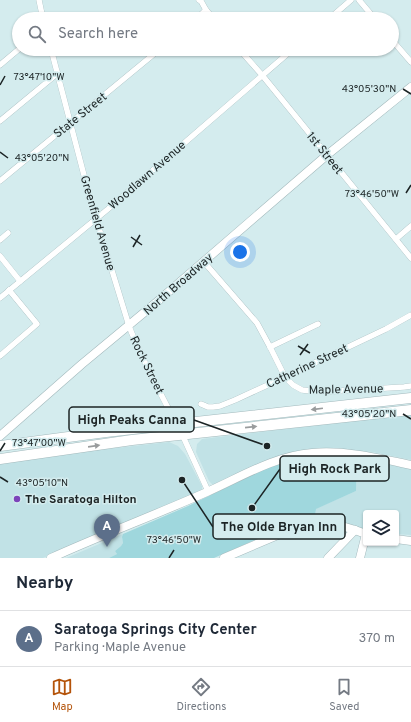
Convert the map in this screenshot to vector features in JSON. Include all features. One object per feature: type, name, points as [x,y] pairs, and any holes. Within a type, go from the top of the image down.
[{"type":"highway","points":[[0,446],[177,424],[411,398]]},
{"type":"highway","points":[[0,459],[132,440],[411,410]]},
{"type":"street","points":[[39,0],[42,12]]},
{"type":"street","points":[[201,0],[206,10]]},
{"type":"street","points":[[337,12],[351,0]]},
{"type":"street","points":[[359,0],[369,12]]},
{"type":"street","points":[[399,48],[411,62]]},
{"type":"street","points":[[0,65],[12,55]]},
{"type":"street","name":"Greenfield Avenue","points":[[54,56],[96,218],[129,326]]},
{"type":"street","name":"State Street","points":[[0,181],[151,56]]},
{"type":"street","name":"1st Street","points":[[245,56],[411,258]]},
{"type":"street","name":"Woodlawn Avenue","points":[[0,298],[114,204],[285,56]]},
{"type":"street","points":[[0,121],[58,73]]},
{"type":"street","name":"North Broadway","points":[[0,436],[327,155],[411,87]]},
{"type":"street","points":[[396,239],[411,226]]},
{"type":"street","points":[[0,240],[8,233]]},
{"type":"street","points":[[0,256],[20,281]]},
{"type":"street","points":[[204,262],[257,323],[285,377]]},
{"type":"street","points":[[0,356],[38,324],[9,290]]},
{"type":"street","name":"Catherine Street","points":[[201,404],[208,407],[220,406],[386,329],[411,315]]},
{"type":"street","points":[[270,347],[318,324]]},
{"type":"street","name":"Rock Street","points":[[129,326],[141,354],[177,424],[208,491]]},
{"type":"street","name":"Maple Avenue","points":[[285,377],[293,386],[302,390],[321,392],[411,386]]},
{"type":"street","points":[[51,558],[274,461],[295,455],[321,452],[347,454],[368,456],[411,465]]},
{"type":"street","points":[[224,558],[292,528],[303,525],[327,523],[340,525],[363,533]]},
{"type":"street","points":[[328,558],[355,530]]},
{"type":"street","points":[[399,539],[411,541]]},
{"type":"street","points":[[360,558],[363,546]]},
{"type":"shaded area","points":[[411,414],[411,460],[372,452],[329,448],[297,451],[212,484],[209,481],[196,452],[197,444],[202,439]]},
{"type":"shaded area","points":[[169,442],[178,446],[185,454],[202,486],[200,491],[43,558],[0,558],[0,461]]},
{"type":"shaded area","points":[[310,458],[357,458],[356,491],[316,509],[314,519],[291,524],[214,558],[109,558],[117,554],[115,551],[123,543],[123,534],[188,506],[265,469],[286,462]]},
{"type":"shaded area","points":[[357,458],[411,469],[411,535],[399,534],[399,510],[363,510],[363,529],[346,523],[314,519],[315,509],[356,491]]},
{"type":"shaded area","points":[[123,534],[123,543],[115,551],[117,554],[109,558],[66,558]]},
{"type":"place","name":"High Peaks Canna","points":[[267,446]]},
{"type":"place","name":"The Olde Bryan Inn","points":[[182,480]]},
{"type":"place","name":"The Saratoga Hilton","points":[[17,499]]},
{"type":"place","name":"High Rock Park","points":[[252,508]]},
{"type":"place","name":"Saratoga Springs City Center","points":[[107,547]]}]
